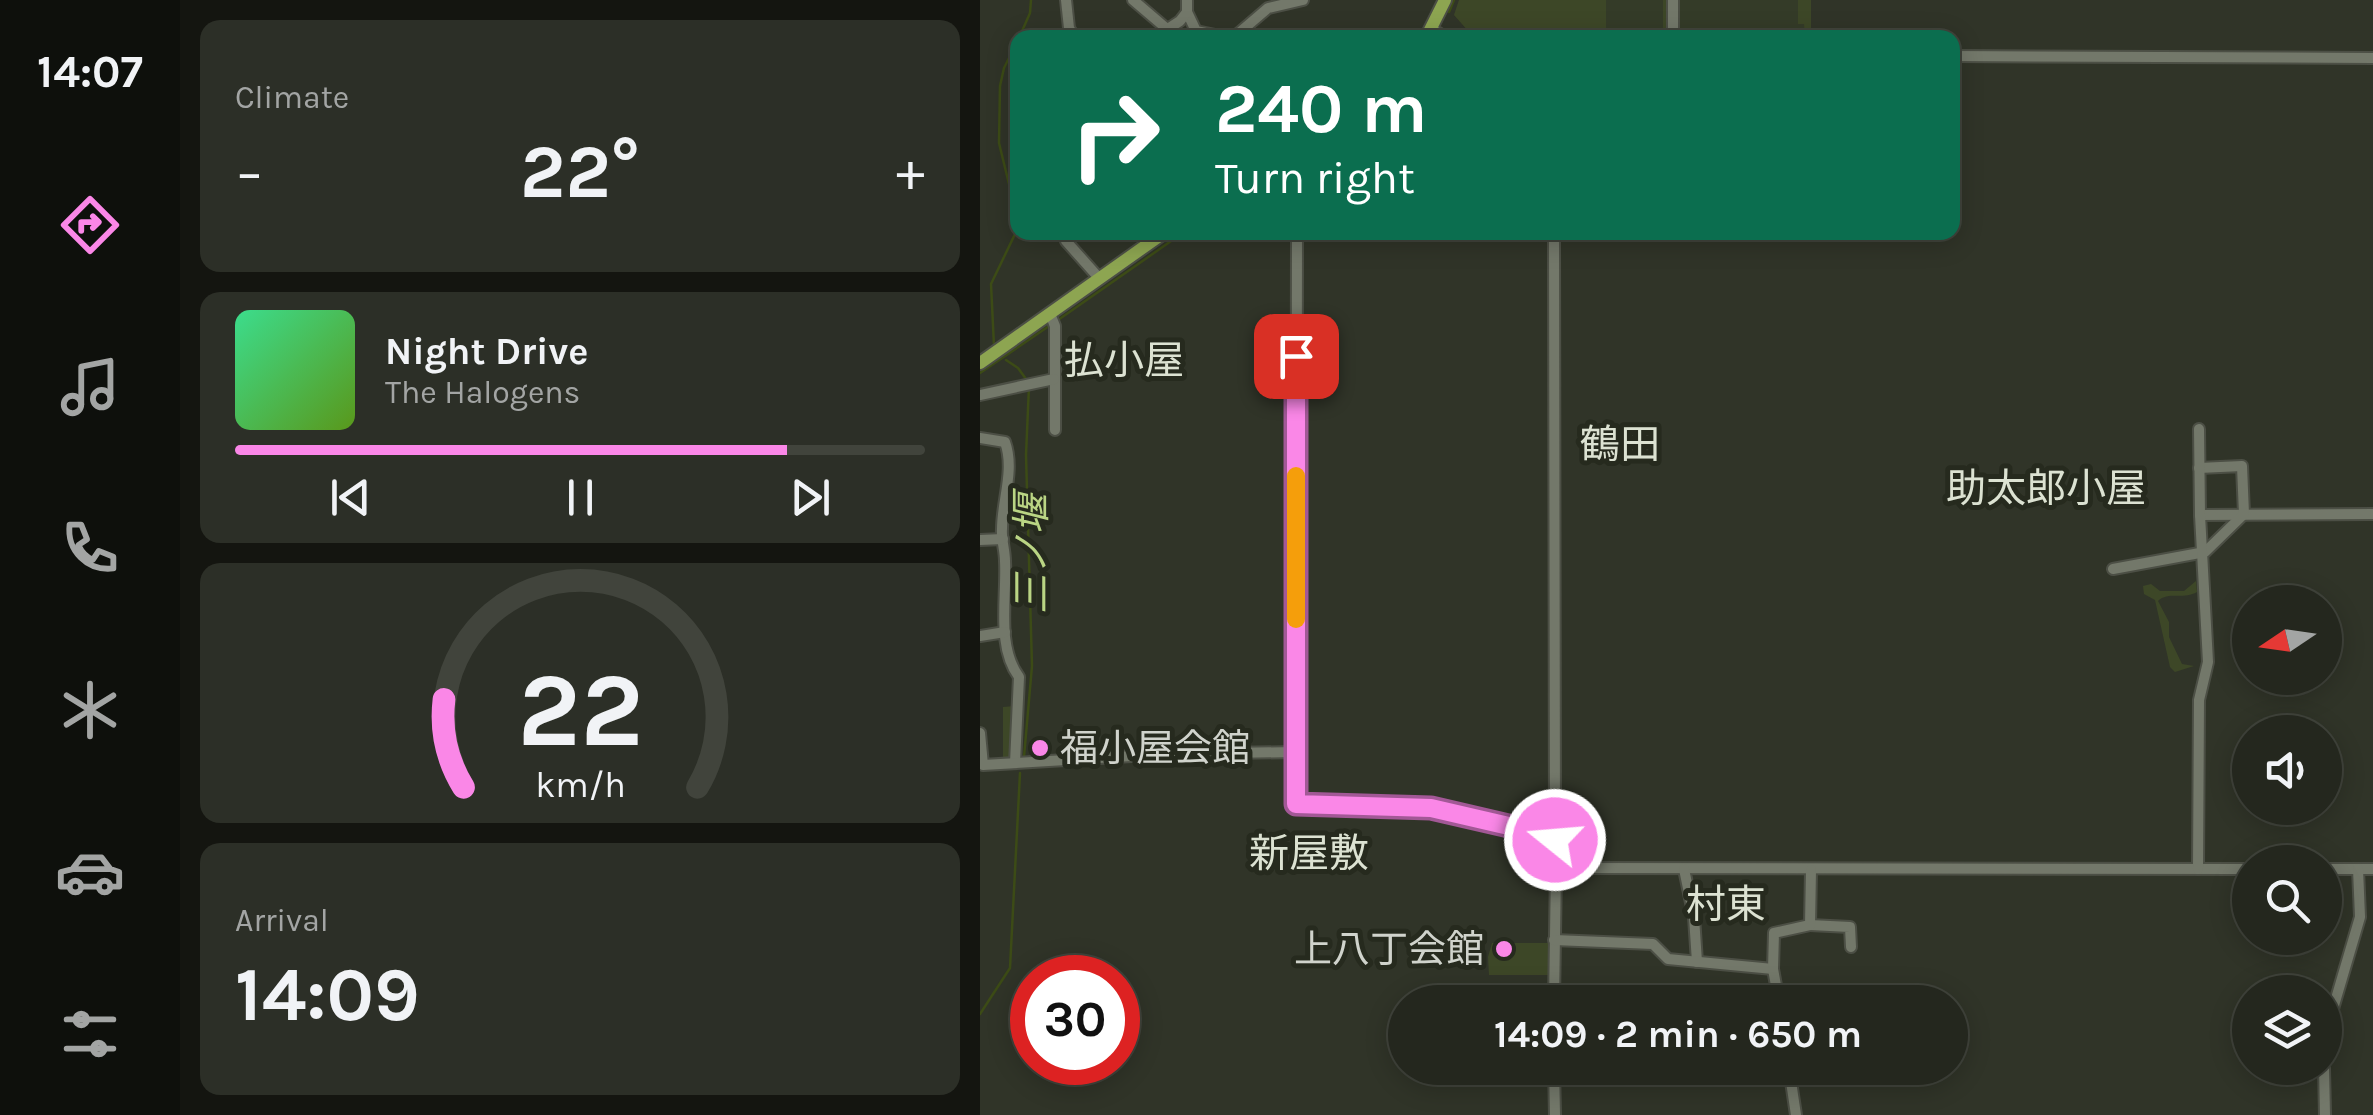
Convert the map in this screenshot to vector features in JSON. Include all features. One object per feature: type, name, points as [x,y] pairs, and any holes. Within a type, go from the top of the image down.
[{"type":"main road","points":[[1430,30],[1445,0]]},
{"type":"main road","points":[[980,363],[1154,240]]},
{"type":"street","points":[[1066,0],[1070,30]]},
{"type":"street","points":[[1134,0],[1170,27],[1182,30]]},
{"type":"street","points":[[1242,30],[1268,8],[1303,0]]},
{"type":"street","points":[[1673,0],[1673,30]]},
{"type":"street","points":[[1166,30],[1187,6],[1197,30]]},
{"type":"street","points":[[1960,56],[2373,58]]},
{"type":"street","points":[[1066,240],[1099,278]]},
{"type":"street","points":[[1297,240],[1296,804],[1431,808],[1552,836],[1555,840]]},
{"type":"street","points":[[1554,240],[1554,985]]},
{"type":"street","points":[[1050,314],[1055,326],[1055,430]]},
{"type":"street","points":[[980,394],[1054,379]]},
{"type":"street","points":[[2198,869],[2199,700],[2208,662],[2199,429]]},
{"type":"street","points":[[980,438],[998,439],[1007,448],[1003,539],[1005,632],[1009,662],[1019,676],[1015,763]]},
{"type":"street","points":[[2112,569],[2202,553],[2244,514],[2242,466],[2199,468]]},
{"type":"street","points":[[2200,515],[2373,514]]},
{"type":"street","points":[[980,540],[1003,539]]},
{"type":"street","points":[[980,636],[1005,632]]},
{"type":"street","points":[[980,733],[983,765],[1165,754],[1296,752]]},
{"type":"street","points":[[1556,868],[2232,869]]},
{"type":"street","points":[[1684,869],[1694,917],[1697,962]]},
{"type":"street","points":[[2342,869],[2373,870]]},
{"type":"street","points":[[2342,978],[2360,917],[2358,869]]},
{"type":"street","points":[[1810,925],[1811,870]]},
{"type":"street","points":[[1776,985],[1774,933],[1810,925],[1850,928],[1850,947]]},
{"type":"street","points":[[1554,940],[1653,944],[1668,959],[1774,969]]},
{"type":"street","points":[[1554,1085],[1555,1115]]},
{"type":"street","points":[[1792,1085],[1796,1115]]},
{"type":"street","points":[[2325,1085],[2326,1115]]},
{"type":"shaded area","points":[[1459,0],[1811,0],[1811,30],[1467,30],[1454,15]]},
{"type":"shaded area","points":[[1459,0],[1606,0],[1606,30],[1467,30],[1454,15]]},
{"type":"shaded area","points":[[1663,0],[1667,0],[1667,30],[1663,30]]},
{"type":"shaded area","points":[[1798,0],[1811,0],[1811,30],[1798,24]]},
{"type":"shaded area","points":[[2196,581],[2197,592],[2166,596],[2158,601],[2182,664],[2194,666],[2175,672],[2170,667],[2155,600],[2144,594],[2143,586],[2184,591]]},
{"type":"shaded area","points":[[1015,706],[1010,757],[1003,758],[1003,707]]},
{"type":"shaded area","points":[[1492,943],[1550,943],[1551,975],[1489,975]]},
{"type":"waterway","name":"三ノ堰","points":[[1023,30],[1031,0]]},
{"type":"waterway","points":[[1449,12],[1454,0]]},
{"type":"waterway","name":"三ノ堰","points":[[1010,56],[1000,86],[999,143],[1010,188]]},
{"type":"waterway","name":"三ノ堰","points":[[994,346],[991,284],[1012,240]]},
{"type":"waterway","points":[[1058,320],[1173,240]]},
{"type":"waterway","points":[[980,373],[1049,326]]},
{"type":"waterway","name":"三ノ堰","points":[[1006,360],[1026,379]]},
{"type":"waterway","name":"三ノ堰","points":[[1024,757],[1032,666],[1026,455],[1029,386]]},
{"type":"waterway","name":"三ノ堰","points":[[980,1014],[1010,968],[1020,773]]},
{"type":"slow traffic","points":[[1296,476],[1296,619]]},
{"type":"place","name":"福小屋会館","points":[[1040,748]]},
{"type":"place","name":"上八丁会館","points":[[1504,949]]},
{"type":"district","name":"払小屋","points":[[1124,360]]},
{"type":"district","name":"鶴田","points":[[1620,444]]},
{"type":"district","name":"助太郎小屋","points":[[2046,488]]},
{"type":"district","name":"新屋敷","points":[[1309,853]]},
{"type":"district","name":"村東","points":[[1726,904]]},
{"type":"route","points":[[1296,356],[1296,804],[1431,808],[1552,836],[1555,840]]}]
